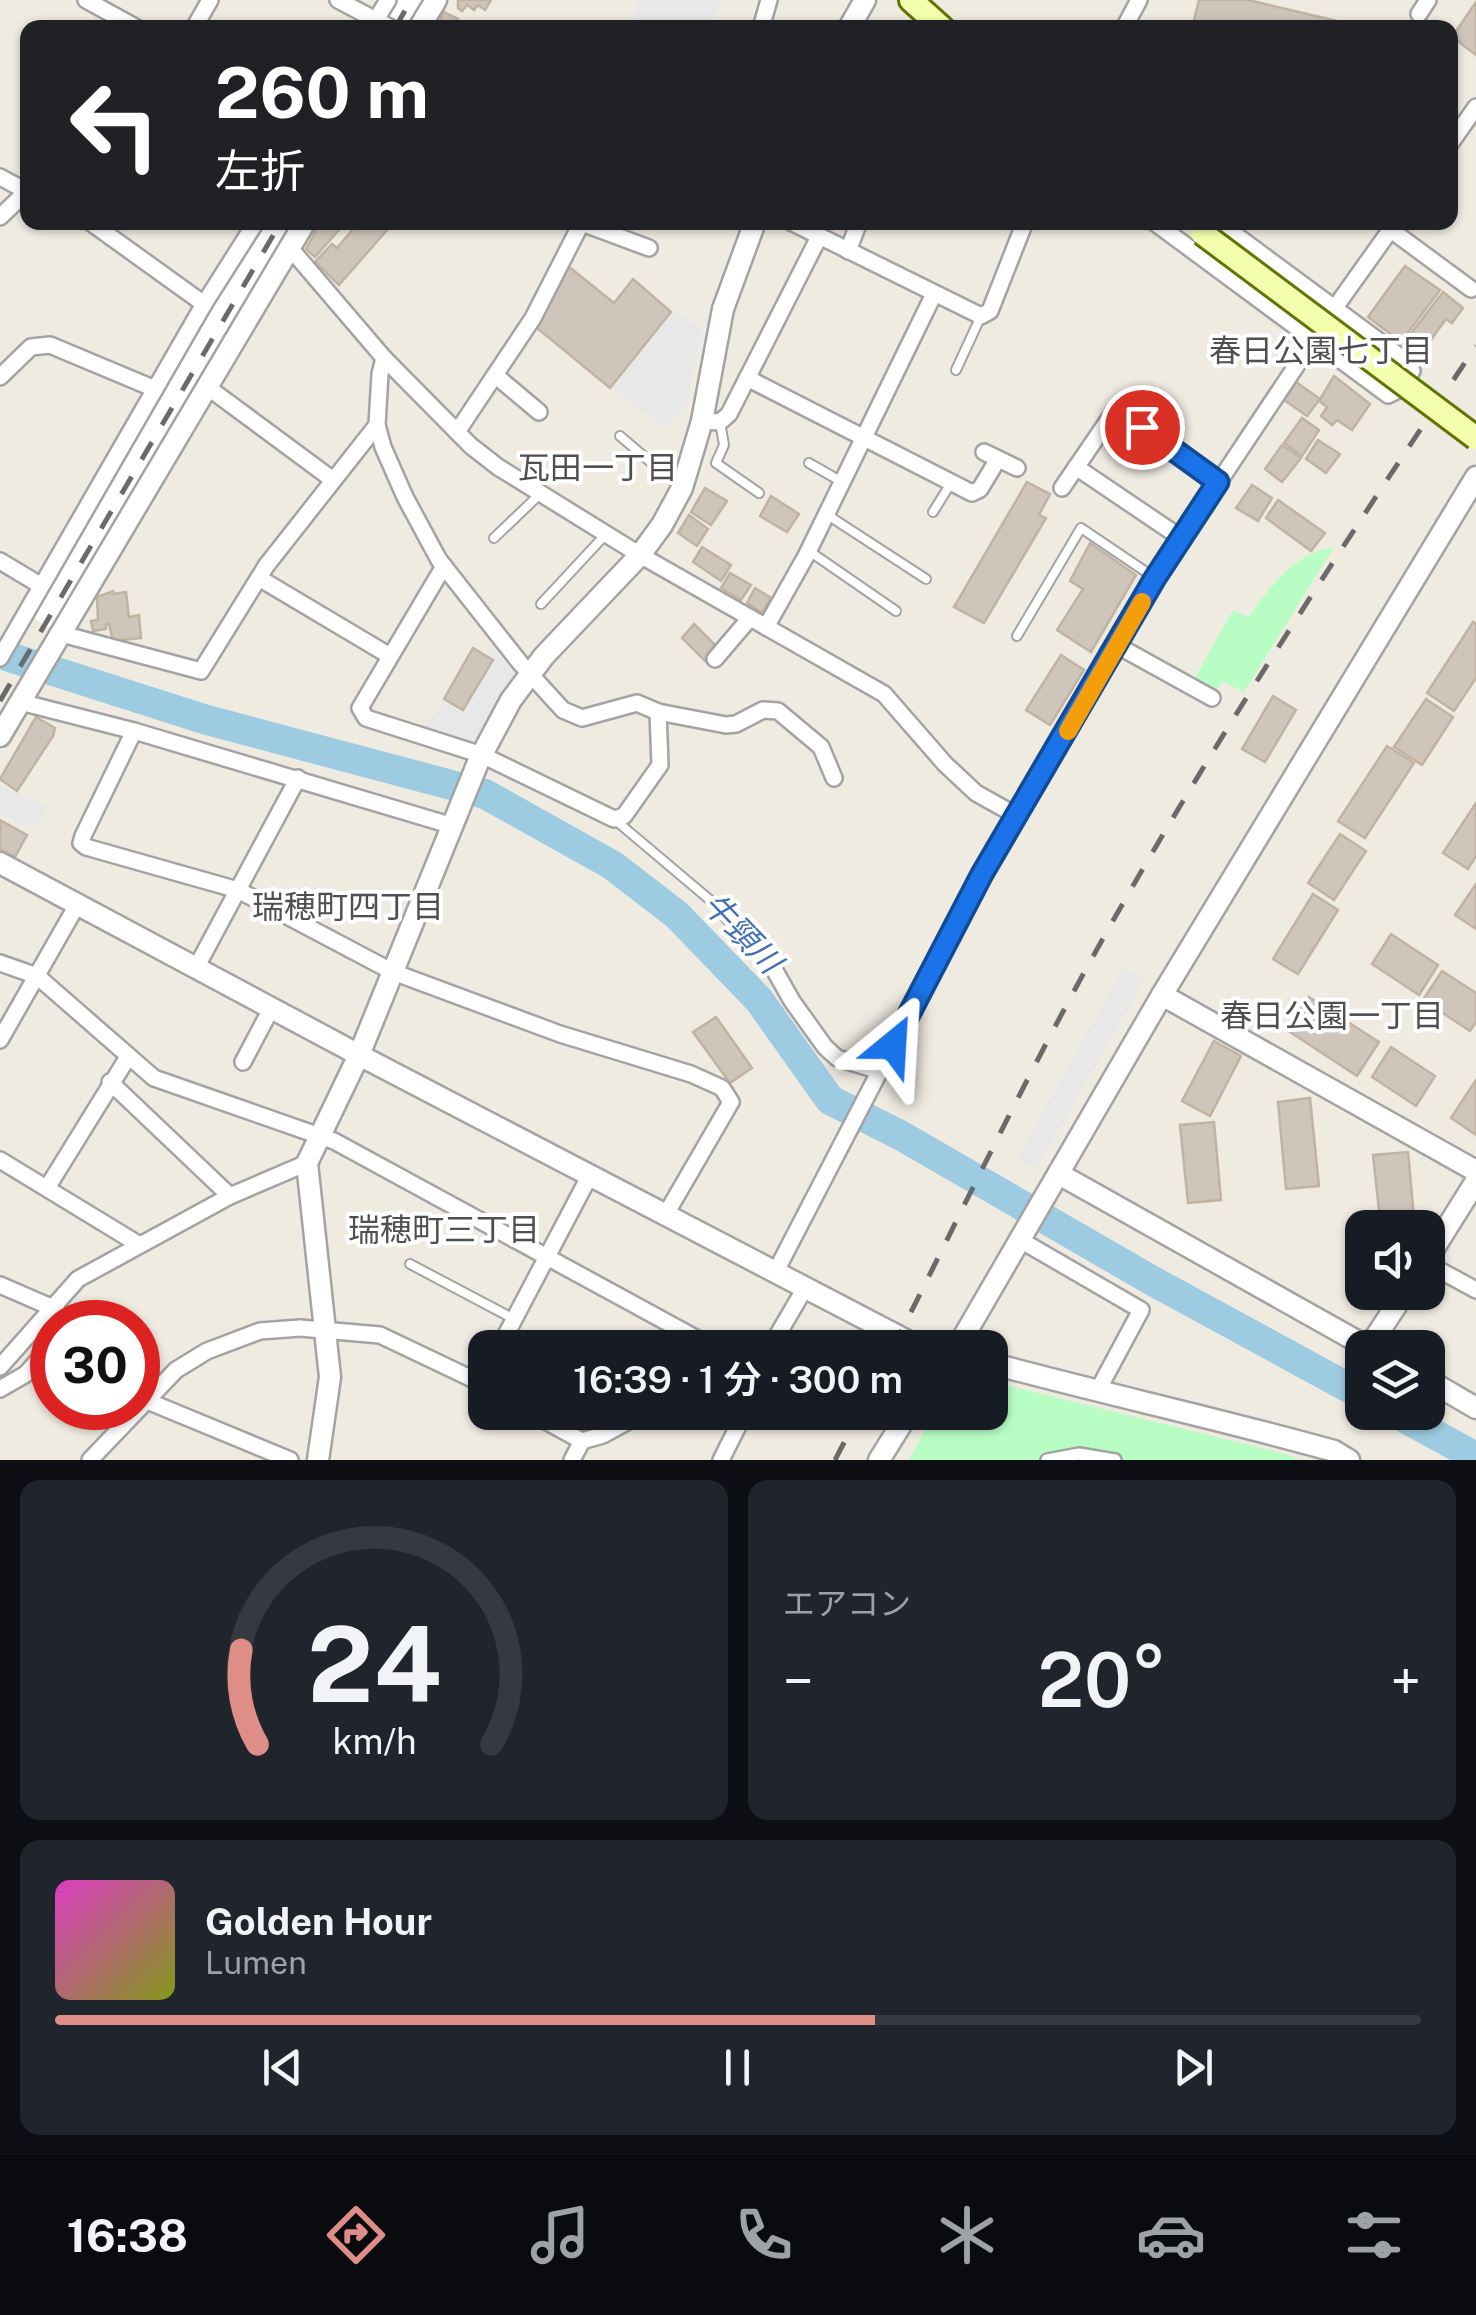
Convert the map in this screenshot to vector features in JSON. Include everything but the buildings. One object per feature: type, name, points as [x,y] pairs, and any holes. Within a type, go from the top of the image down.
[{"type":"main road","points":[[1208,230],[1476,438]]},
{"type":"street","points":[[86,0],[122,20]]},
{"type":"street","points":[[338,0],[372,20]]},
{"type":"street","points":[[1458,133],[1476,107]]},
{"type":"street","points":[[0,218],[20,199]]},
{"type":"street","points":[[101,230],[204,304]]},
{"type":"street","points":[[0,658],[247,230]]},
{"type":"street","points":[[0,736],[300,230]]},
{"type":"street","points":[[457,432],[533,318],[577,230]]},
{"type":"street","points":[[600,230],[649,248]]},
{"type":"street","points":[[318,1460],[330,1377],[307,1163],[359,1056],[481,758],[529,674],[640,555],[682,488],[711,421],[723,309],[751,230]]},
{"type":"street","points":[[806,230],[981,316],[990,311],[1021,230]]},
{"type":"street","points":[[848,251],[856,230]]},
{"type":"street","points":[[1165,230],[1388,395],[1398,390],[1412,371],[1410,364],[1334,309],[1209,230]]},
{"type":"street","points":[[776,1271],[982,874],[1155,578],[1390,230]]},
{"type":"street","points":[[1398,230],[1471,289]]},
{"type":"street","points":[[711,421],[729,414],[819,237]]},
{"type":"street","points":[[290,248],[384,358],[457,432],[498,467],[640,555],[884,694],[976,793],[1017,816]]},
{"type":"street","points":[[766,627],[808,551],[934,294]]},
{"type":"street","points":[[0,377],[31,347],[50,345],[155,389]]},
{"type":"street","points":[[384,358],[377,424],[382,447],[405,497],[444,566],[529,674],[571,715],[594,716],[637,703],[658,712],[726,725],[763,710],[778,711],[821,747],[834,778]]},
{"type":"street","points":[[495,376],[539,412]]},
{"type":"street","points":[[747,378],[951,483],[976,492],[991,456],[1017,468]]},
{"type":"street","points":[[206,386],[332,480]]},
{"type":"street","points":[[1062,488],[1116,409],[1218,482]]},
{"type":"street","points":[[58,633],[201,671],[259,578],[377,424]]},
{"type":"street","points":[[1076,467],[1181,538]]},
{"type":"street","points":[[968,1330],[1162,995],[1476,477]]},
{"type":"street","points":[[0,560],[40,585]]},
{"type":"street","points":[[444,566],[360,708],[366,718],[481,758],[614,819],[624,816],[660,764],[658,712]]},
{"type":"street","points":[[259,578],[390,656]]},
{"type":"street","points":[[715,659],[750,618]]},
{"type":"street","points":[[0,620],[19,625]]},
{"type":"street","points":[[1118,646],[1212,698]]},
{"type":"street","points":[[20,702],[298,778],[452,826]]},
{"type":"street","points":[[134,731],[82,843],[86,848],[238,890],[393,972],[508,1016],[691,1074],[722,1088],[730,1102],[666,1214]]},
{"type":"street","points":[[197,966],[298,778]]},
{"type":"street","points":[[0,863],[359,1056],[886,1330]]},
{"type":"street","points":[[0,1040],[77,905]]},
{"type":"street","points":[[729,916],[766,955],[825,1048],[877,1078]]},
{"type":"street","points":[[0,962],[37,976],[128,1057],[164,1083],[334,1141],[682,1330]]},
{"type":"street","points":[[1162,995],[1476,1171]]},
{"type":"street","points":[[242,1062],[272,1007]]},
{"type":"street","points":[[46,1188],[128,1057]]},
{"type":"street","points":[[110,1082],[230,1196]]},
{"type":"street","points":[[0,1160],[138,1244]]},
{"type":"street","points":[[65,1300],[78,1280],[138,1244],[230,1196],[307,1163]]},
{"type":"street","points":[[1058,1174],[1345,1334]]},
{"type":"street","points":[[509,1330],[590,1175]]},
{"type":"street","points":[[1445,1233],[1476,1181]]},
{"type":"street","points":[[1022,1242],[1141,1310],[1097,1392]]},
{"type":"street","points":[[1445,1271],[1476,1290]]},
{"type":"street","points":[[0,1285],[30,1301]]},
{"type":"street","points":[[780,1330],[805,1288]]},
{"type":"street","points":[[160,1382],[207,1351],[260,1331],[300,1328],[380,1334],[468,1373]]},
{"type":"street","points":[[0,1367],[30,1339]]},
{"type":"street","points":[[1008,1368],[1215,1419],[1334,1452],[1350,1460]]},
{"type":"street","points":[[0,1389],[30,1369]]},
{"type":"street","points":[[1445,1390],[1476,1408]]},
{"type":"street","points":[[160,1404],[290,1460]]},
{"type":"street","points":[[90,1460],[114,1430]]},
{"type":"street","points":[[562,1430],[582,1441],[612,1430]]},
{"type":"street","points":[[721,1460],[736,1430]]},
{"type":"street","points":[[879,1460],[898,1430]]},
{"type":"street","points":[[572,1460],[582,1441]]},
{"type":"street","points":[[1047,1460],[1079,1454],[1115,1460]]},
{"type":"lane","points":[[956,370],[981,316]]},
{"type":"lane","points":[[711,421],[724,445],[716,464],[759,493]]},
{"type":"lane","points":[[620,436],[682,488]]},
{"type":"lane","points":[[810,464],[842,482]]},
{"type":"lane","points":[[933,512],[951,483]]},
{"type":"lane","points":[[494,538],[541,493]]},
{"type":"lane","points":[[826,514],[926,578]]},
{"type":"lane","points":[[1017,636],[1082,528],[1155,578]]},
{"type":"lane","points":[[541,604],[606,534]]},
{"type":"lane","points":[[808,551],[896,611]]},
{"type":"lane","points":[[614,819],[729,916]]},
{"type":"lane","points":[[410,1264],[514,1320]]},
{"type":"green space","points":[[1334,547],[1244,692],[1222,681],[1215,694],[1193,681],[1233,610],[1249,617],[1295,564]]},
{"type":"green space","points":[[1008,1385],[1300,1460],[909,1460],[924,1430],[1008,1430]]},
{"type":"shaded area","points":[[639,0],[721,0],[715,20],[632,20]]},
{"type":"shaded area","points":[[675,310],[701,330],[686,411],[662,426],[613,388]]},
{"type":"shaded area","points":[[493,648],[514,673],[513,683],[481,741],[474,746],[423,726],[427,719],[432,720],[443,702],[462,713],[494,660],[489,655]]},
{"type":"shaded area","points":[[0,786],[47,807],[34,829],[0,813]]},
{"type":"shaded area","points":[[1124,967],[1144,980],[1036,1170],[1017,1159]]},
{"type":"pier","points":[[395,0],[424,0],[412,20],[384,20]]},
{"type":"pier","points":[[259,230],[289,230],[52,630],[31,616]]},
{"type":"waterway","name":"牛頸川","points":[[0,654],[207,720],[485,794],[612,865],[677,915],[759,1000],[830,1100],[900,1135],[1151,1280],[1345,1386]]},
{"type":"waterway","name":"牛頸川","points":[[1427,1430],[1476,1457]]},
{"type":"railway","points":[[400,20],[411,0]]},
{"type":"railway","points":[[0,701],[276,230]]},
{"type":"railway","points":[[902,1330],[1036,1063],[1131,889],[1274,654],[1476,346]]},
{"type":"railway","points":[[835,1460],[851,1430]]},
{"type":"slow traffic","points":[[1068,731],[1142,602]]},
{"type":"district","name":"春日公園七丁目","points":[[1321,351]]},
{"type":"district","name":"瓦田一丁目","points":[[598,468]]},
{"type":"district","name":"瑞穂町四丁目","points":[[348,907]]},
{"type":"district","name":"春日公園一丁目","points":[[1332,1016]]},
{"type":"district","name":"瑞穂町三丁目","points":[[444,1230]]},
{"type":"route","points":[[893,1045],[982,874],[1155,578],[1218,482],[1142,427]]}]
